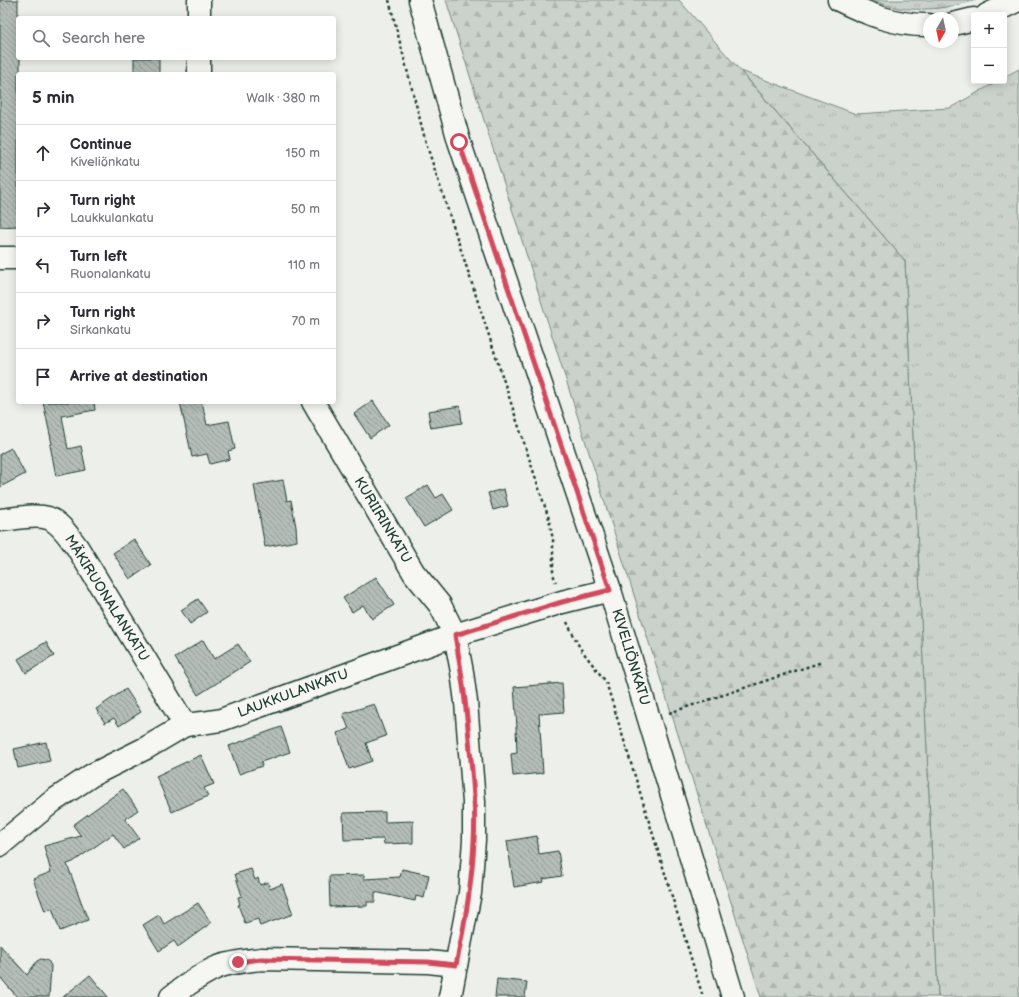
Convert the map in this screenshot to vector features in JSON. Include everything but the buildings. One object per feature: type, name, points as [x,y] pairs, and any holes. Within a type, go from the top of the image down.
[{"type":"main road","points":[[199,0],[199,16]]},
{"type":"main road","name":"KIVELIÖNKATU","points":[[420,0],[459,142],[610,590],[733,997]]},
{"type":"main road","points":[[839,0],[866,13],[893,22],[923,25]]},
{"type":"main road","points":[[993,12],[1018,0]]},
{"type":"main road","points":[[959,23],[971,20]]},
{"type":"main road","points":[[199,60],[199,72]]},
{"type":"main road","points":[[0,258],[16,258]]},
{"type":"main road","name":"KURIIRINKATU","points":[[314,404],[414,573],[440,605],[455,635],[466,702],[474,802],[474,840],[470,893],[450,997]]},
{"type":"main road","name":"MÄKIRUONALANKATU","points":[[0,520],[47,518],[52,520],[64,531],[77,546],[185,725]]},
{"type":"main road","name":"LAUKKULANKATU","points":[[0,845],[61,796],[92,775],[146,748],[185,725],[221,720],[455,635],[562,602],[610,590]]},
{"type":"main road","points":[[171,997],[200,976],[219,967],[238,962],[261,959],[428,962],[456,965]]},
{"type":"path","points":[[389,0],[426,143],[549,519],[553,540],[553,574],[569,627],[580,648],[606,682],[703,997]]},
{"type":"path","points":[[649,719],[822,662]]},
{"type":"green space","points":[[446,0],[679,0],[905,261],[938,997],[761,997]]},
{"type":"green space","points":[[872,0],[976,0],[933,9],[911,9],[886,5]]},
{"type":"green space","points":[[1019,69],[1019,997],[938,997],[905,261],[741,71],[856,114],[950,108],[993,84],[1007,84],[1007,75]]},
{"type":"route","points":[[238,962],[261,959],[428,962],[456,965],[470,893],[474,840],[474,802],[466,702],[455,635],[562,602],[610,590],[459,142]]}]
